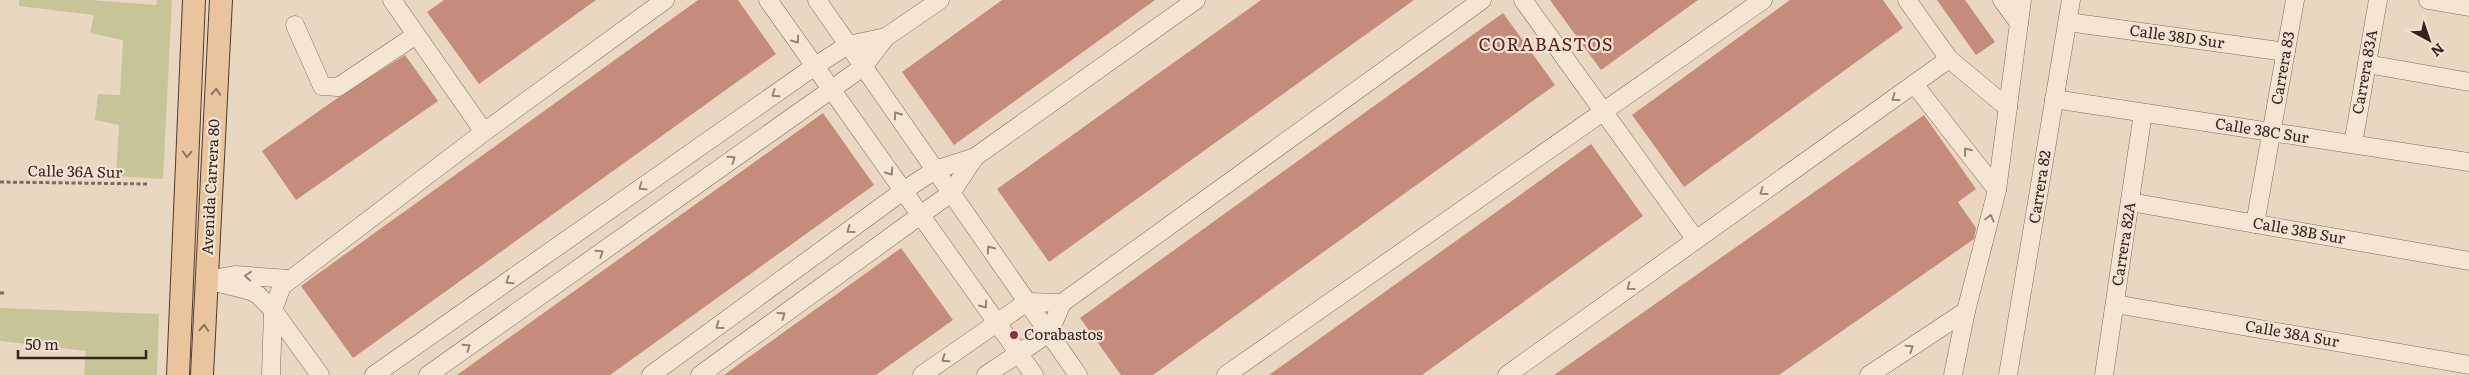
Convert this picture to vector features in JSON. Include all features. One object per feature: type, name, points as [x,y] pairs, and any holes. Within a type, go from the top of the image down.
[{"type":"main road","name":"Avenida Carrera 80","points":[[178,375],[194,0]]},
{"type":"main road","name":"Avenida Carrera 80","points":[[202,375],[221,0]]},
{"type":"main road","points":[[182,279],[206,280]]},
{"type":"street","points":[[392,0],[484,132]]},
{"type":"street","points":[[271,375],[273,310],[278,293],[289,279],[484,132],[665,0]]},
{"type":"street","points":[[768,0],[1034,375]]},
{"type":"street","points":[[817,0],[1078,375]]},
{"type":"street","points":[[428,375],[863,67],[886,36],[940,0]]},
{"type":"street","points":[[651,375],[903,191],[935,170],[975,157],[1196,0]]},
{"type":"street","points":[[986,375],[1049,333],[1062,303],[1482,0]]},
{"type":"street","points":[[1524,0],[1696,240]]},
{"type":"street","points":[[1226,375],[1764,0]]},
{"type":"street","points":[[1907,0],[1949,59],[2008,108]]},
{"type":"street","points":[[2002,0],[2019,23]]},
{"type":"street","points":[[1953,375],[1966,311],[1997,190],[2022,0]]},
{"type":"street","name":"Carrera 82","points":[[2008,375],[2071,0]]},
{"type":"street","name":"Carrera 83","points":[[2255,224],[2295,0]]},
{"type":"street","name":"Carrera 83A","points":[[2353,144],[2378,0]]},
{"type":"street","points":[[2428,0],[2449,2],[2469,7]]},
{"type":"street","name":"Calle 38D Sur","points":[[2068,22],[2286,52]]},
{"type":"street","points":[[295,26],[322,86],[338,88],[416,35]]},
{"type":"street","points":[[374,375],[815,66],[848,45],[886,36]]},
{"type":"street","points":[[1507,375],[1949,59]]},
{"type":"street","points":[[2366,64],[2469,82]]},
{"type":"street","points":[[1914,84],[1997,190]]},
{"type":"street","name":"Calle 38C Sur","points":[[2054,100],[2469,162]]},
{"type":"street","name":"Carrera 82A","points":[[2104,375],[2143,113]]},
{"type":"street","points":[[700,375],[951,192],[975,157]]},
{"type":"street","name":"Calle 38B Sur","points":[[2130,202],[2469,261]]},
{"type":"street","points":[[206,280],[235,275],[289,279]]},
{"type":"street","points":[[206,280],[252,291],[273,310],[320,375]]},
{"type":"street","points":[[922,375],[1027,302],[1062,303]]},
{"type":"street","name":"Calle 38A Sur","points":[[2114,304],[2469,365]]},
{"type":"street","points":[[1869,375],[1966,311]]},
{"type":"path","name":"Calle 36A Sur","points":[[0,182],[149,184]]},
{"type":"shaded area","points":[[19,0],[90,0],[156,5],[157,0],[172,0],[163,179],[116,176],[119,125],[95,120],[98,94],[120,95],[123,40],[90,33],[94,15],[19,6]]},
{"type":"shaded area","points":[[0,308],[159,314],[157,375],[84,375],[86,351],[0,341]]},
{"type":"building","points":[[444,0],[596,0],[479,84],[427,12]]},
{"type":"building","points":[[698,0],[738,0],[776,54],[353,358],[301,286]]},
{"type":"building","points":[[1002,0],[1155,0],[954,145],[902,72]]},
{"type":"building","points":[[1261,0],[1414,0],[1049,262],[997,189]]},
{"type":"building","points":[[1550,0],[1698,0],[1601,70]]},
{"type":"building","points":[[1790,0],[1883,0],[1903,28],[1684,187],[1632,115]]},
{"type":"building","points":[[1937,0],[1965,0],[1995,42],[1976,55]]},
{"type":"building","points":[[1503,13],[1555,85],[1153,375],[1121,375],[1080,318]]},
{"type":"building","points":[[405,55],[438,101],[296,200],[262,151],[339,97]]},
{"type":"building","points":[[823,113],[874,185],[610,375],[457,375]]},
{"type":"building","points":[[1924,115],[1976,189],[1958,202],[1976,228],[1974,239],[1779,375],[1554,375]]},
{"type":"building","points":[[1591,144],[1643,216],[1422,375],[1269,375]]},
{"type":"building","points":[[901,248],[953,320],[876,375],[724,375]]},
{"type":"place","name":"Corabastos","points":[[1014,335]]},
{"type":"district","name":"CORABASTOS","points":[[1546,45]]}]
